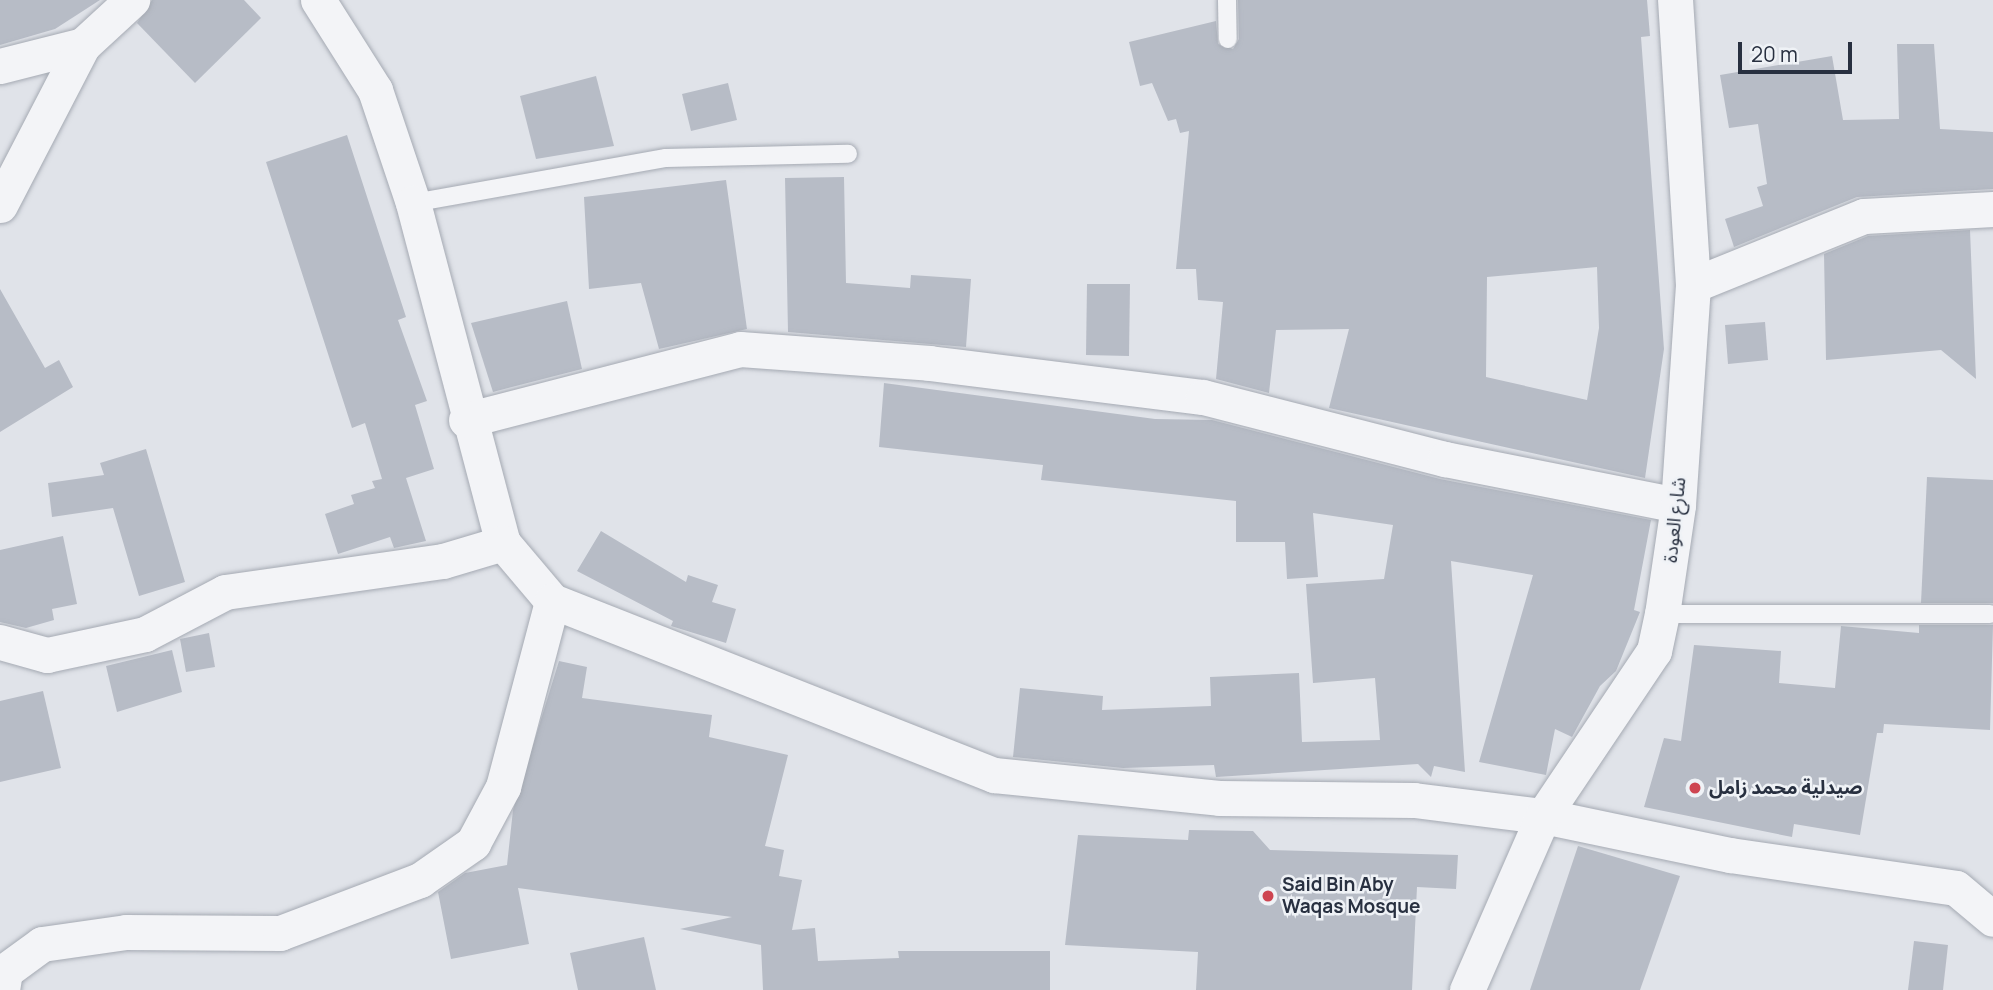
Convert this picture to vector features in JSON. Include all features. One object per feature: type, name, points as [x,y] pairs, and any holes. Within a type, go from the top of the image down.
[{"type":"street","points":[[0,205],[83,44],[132,0]]},
{"type":"street","points":[[318,0],[375,90],[413,203],[466,420],[503,543],[552,601],[994,775],[1219,798],[1414,800],[1543,816],[1730,855],[1956,888],[1993,919]]},
{"type":"street","name":"شارع العودة","points":[[1467,990],[1543,816],[1654,651],[1662,614],[1678,505],[1693,285],[1675,0]]},
{"type":"street","points":[[0,66],[83,44]]},
{"type":"street","points":[[1693,285],[1864,216],[1993,209]]},
{"type":"street","points":[[466,420],[754,350],[929,363],[1203,397],[1445,459],[1678,505]]},
{"type":"street","points":[[0,642],[47,655],[145,634],[225,592],[443,561],[503,543]]},
{"type":"street","points":[[2,990],[5,971],[42,944],[126,932],[280,933],[420,880],[473,843],[503,786],[552,601]]},
{"type":"lane","points":[[1227,0],[1228,39]]},
{"type":"lane","points":[[413,203],[666,158],[848,154]]},
{"type":"lane","points":[[1662,614],[1990,614]]},
{"type":"building","points":[[0,0],[100,0],[55,29],[0,45]]},
{"type":"building","points":[[152,0],[244,0],[261,18],[195,83],[137,23]]},
{"type":"building","points":[[1238,0],[1647,0],[1650,36],[1641,37],[1664,349],[1645,478],[1329,408],[1349,329],[1276,330],[1269,393],[1216,379],[1223,302],[1198,300],[1196,269],[1176,269],[1189,131],[1180,133],[1176,119],[1168,121],[1152,83],[1140,86],[1129,42],[1216,21],[1218,44],[1233,49],[1239,39]],"holes":[[[1597,267],[1599,328],[1587,400],[1486,377],[1487,277]]]},
{"type":"building","points":[[1897,44],[1934,44],[1940,129],[1993,132],[1993,189],[1857,197],[1734,247],[1725,219],[1763,206],[1757,187],[1767,184],[1758,124],[1729,128],[1720,75],[1832,56],[1843,120],[1899,119]]},
{"type":"building","points":[[596,76],[614,146],[536,159],[520,96]]},
{"type":"building","points":[[728,83],[737,120],[691,131],[682,94]]},
{"type":"building","points":[[347,135],[406,317],[398,320],[427,401],[415,405],[434,469],[406,478],[426,541],[394,548],[390,537],[338,554],[325,514],[354,504],[351,495],[375,488],[372,481],[382,479],[365,423],[352,428],[266,162]]},
{"type":"building","points":[[844,177],[846,283],[910,288],[911,275],[971,279],[966,347],[788,332],[785,178]]},
{"type":"building","points":[[726,180],[747,329],[659,349],[641,283],[589,289],[584,197]]},
{"type":"building","points":[[1970,230],[1976,379],[1941,350],[1826,360],[1824,254],[1868,236]]},
{"type":"building","points":[[1087,284],[1130,284],[1129,356],[1086,355]]},
{"type":"building","points":[[0,289],[45,368],[59,360],[73,387],[0,432]]},
{"type":"building","points":[[567,301],[582,369],[493,392],[471,323]]},
{"type":"building","points":[[1765,322],[1768,360],[1728,364],[1725,325]]},
{"type":"building","points":[[884,383],[1155,419],[1212,420],[1440,479],[1651,520],[1634,610],[1640,612],[1616,671],[1600,686],[1572,737],[1555,729],[1546,775],[1479,762],[1533,575],[1451,561],[1465,772],[1434,766],[1431,777],[1418,764],[1216,777],[1214,765],[1123,768],[1013,757],[1020,688],[1103,696],[1102,710],[1211,706],[1210,677],[1299,673],[1302,742],[1380,740],[1375,678],[1313,683],[1306,584],[1384,579],[1393,525],[1313,513],[1318,577],[1287,579],[1285,542],[1236,542],[1236,501],[1041,480],[1043,465],[879,447]]},
{"type":"building","points":[[146,449],[185,582],[139,596],[113,508],[52,517],[48,483],[104,475],[100,463]]},
{"type":"building","points":[[1927,477],[1993,480],[1993,603],[1921,603]]},
{"type":"building","points":[[601,531],[686,582],[688,575],[718,585],[712,602],[736,609],[726,643],[671,626],[673,621],[577,571]]},
{"type":"building","points":[[63,536],[77,604],[52,609],[54,620],[26,628],[0,622],[0,550]]},
{"type":"building","points":[[1919,625],[1993,625],[1990,730],[1884,724],[1883,733],[1877,733],[1860,835],[1794,824],[1792,837],[1644,807],[1664,738],[1681,741],[1694,645],[1781,651],[1779,683],[1835,688],[1841,626],[1919,633]]},
{"type":"building","points":[[209,633],[215,667],[186,672],[180,639]]},
{"type":"building","points":[[172,650],[182,692],[117,712],[106,666]]},
{"type":"building","points":[[559,661],[587,667],[582,698],[712,715],[709,737],[788,755],[765,846],[784,850],[779,876],[802,880],[792,930],[815,928],[818,961],[899,958],[898,951],[1050,951],[1050,990],[763,990],[761,945],[680,929],[732,917],[518,888],[529,944],[451,959],[438,892],[465,873],[507,865],[513,810]]},
{"type":"building","points":[[43,691],[61,768],[0,782],[0,701]]},
{"type":"building","points":[[1189,830],[1253,831],[1270,850],[1458,855],[1456,889],[1417,887],[1412,990],[1196,990],[1198,952],[1065,945],[1078,835],[1188,840]]},
{"type":"building","points":[[1578,846],[1680,876],[1640,990],[1530,990]]},
{"type":"building","points":[[644,937],[656,990],[578,990],[570,953]]},
{"type":"building","points":[[1914,941],[1948,945],[1943,990],[1908,990]]},
{"type":"place","name":"صيدلية محمد زامل","points":[[1695,788]]},
{"type":"place","name":"Said Bin Aby Waqas Mosque","points":[[1268,896]]}]
